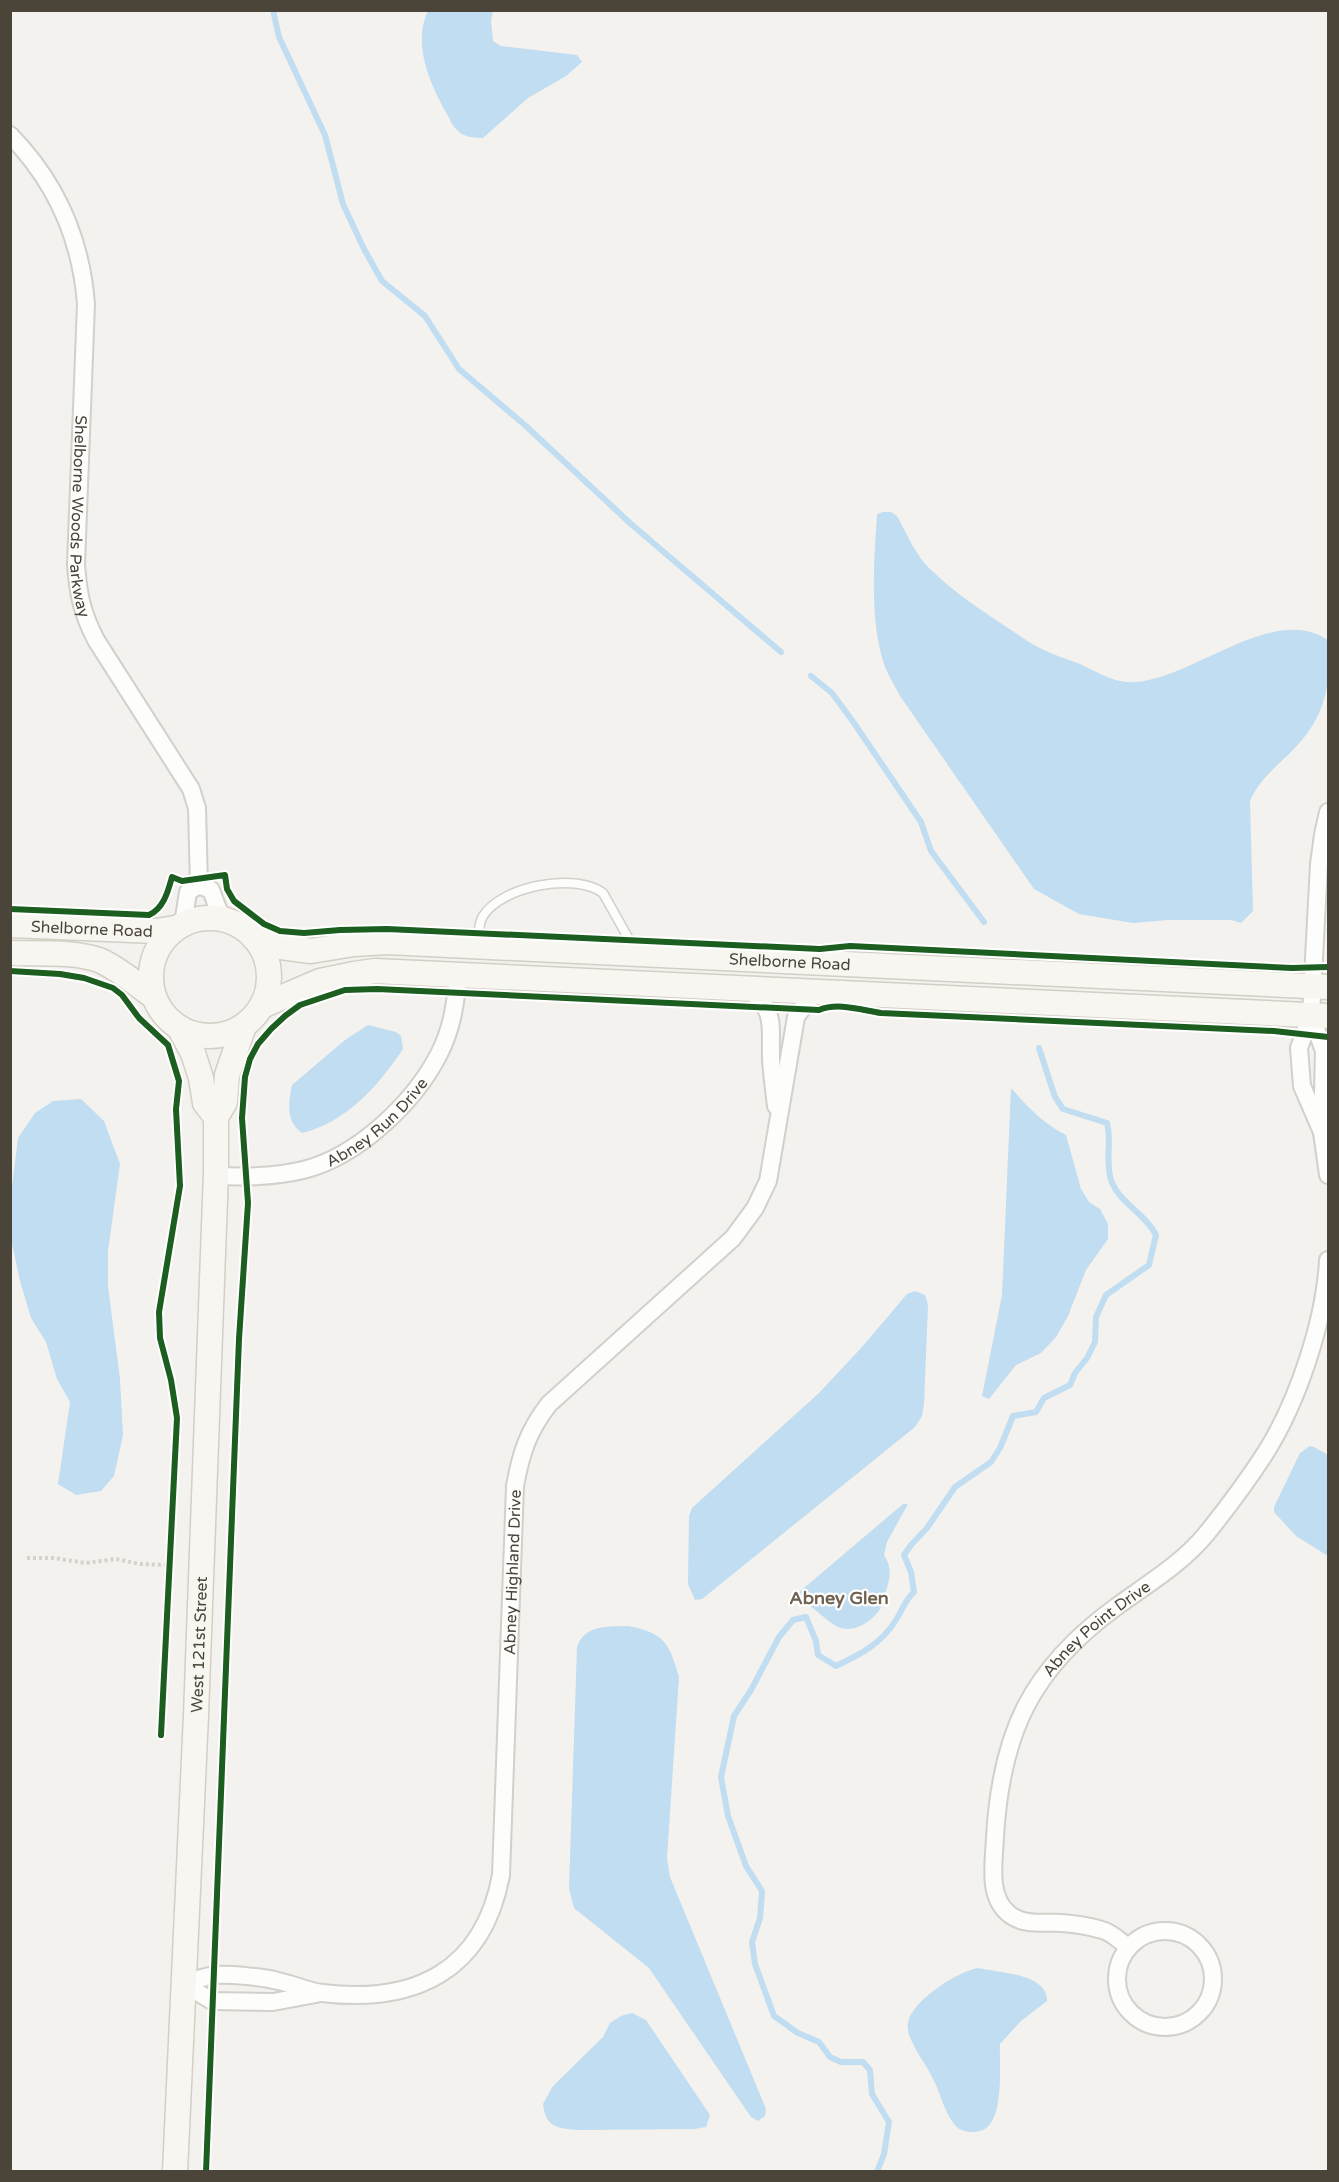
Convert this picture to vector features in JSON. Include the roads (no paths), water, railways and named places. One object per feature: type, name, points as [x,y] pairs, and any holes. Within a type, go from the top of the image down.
[{"type":"street","name":"Shelborne Woods Parkway","points":[[10,135],[42,172],[56,195],[71,229],[84,280],[86,304],[76,564],[79,599],[96,640],[191,789],[197,808],[199,885]]},
{"type":"street","points":[[1329,812],[1319,864],[1318,1000],[1324,1051],[1322,1132],[1329,1175]]},
{"type":"street","points":[[179,926],[188,892],[199,885],[211,890],[225,920]]},
{"type":"street","points":[[196,919],[225,920],[236,923],[253,937],[267,959],[269,973],[267,994],[262,1006],[244,1026],[220,1036],[195,1035],[180,1029],[168,1019],[153,996],[152,962],[160,945],[179,926],[196,919]]},
{"type":"street","name":"Shelborne Road","points":[[10,925],[156,931],[179,926]]},
{"type":"street","name":"Shelborne Road","points":[[253,937],[281,947],[311,951],[387,942],[480,946],[637,954],[1318,1000]]},
{"type":"street","name":"Shelborne Road","points":[[10,953],[84,957],[97,960],[111,966],[153,996]]},
{"type":"street","name":"Shelborne Road","points":[[262,1006],[320,981],[375,971],[823,992],[1318,1000]]},
{"type":"street","name":"Abney Run Drive","points":[[216,1176],[258,1177],[306,1170],[351,1148],[386,1122],[416,1090],[439,1055],[453,1019],[458,974]]},
{"type":"street","name":"Abney Highland Drive","points":[[745,987],[760,998],[771,1024],[771,1059],[778,1128]]},
{"type":"street","name":"Abney Highland Drive","points":[[184,1984],[212,2001],[273,2002],[320,1993],[374,1994],[414,1986],[431,1979],[460,1961],[472,1947],[486,1923],[497,1896],[501,1875],[515,1486],[520,1457],[535,1422],[549,1404],[734,1238],[755,1208],[768,1180],[796,1017],[809,999],[823,992]]},
{"type":"street","points":[[1318,1000],[1299,1048],[1302,1086],[1322,1132]]},
{"type":"street","name":"West 121st Street","points":[[176,2172],[196,1727],[216,1176],[216,1117],[225,1102],[227,1075],[244,1026]]},
{"type":"street","name":"West 121st Street","points":[[180,1029],[193,1053],[201,1078],[205,1103],[216,1117]]},
{"type":"street","name":"Abney Point Drive","points":[[1128,1947],[1105,1930],[1082,1925],[1024,1921],[1010,1916],[1001,1906],[993,1879],[997,1804],[1004,1761],[1015,1725],[1046,1673],[1065,1649],[1092,1624],[1169,1568],[1205,1535],[1266,1451],[1281,1424],[1311,1347],[1323,1304],[1329,1260]]},
{"type":"street","points":[[1171,1930],[1186,1935],[1199,1944],[1209,1957],[1213,1973],[1212,1989],[1207,2004],[1196,2016],[1182,2024],[1167,2028],[1151,2026],[1136,2019],[1125,2007],[1118,1992],[1116,1977],[1120,1961],[1128,1947],[1140,1937],[1155,1931],[1171,1930]]},
{"type":"street","name":"Abney Highland Drive","points":[[184,1984],[214,1975],[276,1980],[320,1993]]},
{"type":"lane","points":[[480,946],[479,933],[482,918],[490,907],[530,888],[570,883],[596,888],[603,893],[637,954]]},
{"type":"water","points":[[428,11],[493,11],[491,21],[493,41],[501,46],[577,55],[582,62],[566,76],[528,98],[483,138],[466,136],[452,124],[425,64],[422,37]]},
{"type":"water","points":[[891,512],[897,516],[923,562],[968,600],[1038,647],[1114,679],[1135,682],[1158,678],[1258,636],[1283,630],[1306,631],[1328,640],[1327,689],[1318,716],[1300,742],[1262,782],[1250,801],[1253,911],[1241,923],[1231,920],[1168,920],[1133,923],[1079,914],[1034,889],[900,696],[885,667],[877,631],[874,591],[877,514]]},
{"type":"water","points":[[368,1025],[396,1032],[401,1036],[403,1049],[360,1101],[333,1120],[302,1133],[291,1118],[289,1105],[292,1085],[345,1040]]},
{"type":"water","points":[[1011,1088],[1043,1120],[1066,1135],[1081,1189],[1089,1202],[1100,1209],[1108,1224],[1108,1239],[1086,1270],[1068,1316],[1056,1337],[1041,1353],[1016,1365],[989,1399],[982,1396],[1002,1295]]},
{"type":"water","points":[[81,1099],[104,1121],[120,1164],[108,1251],[108,1286],[120,1379],[123,1435],[114,1476],[101,1491],[76,1495],[58,1484],[70,1402],[57,1379],[46,1342],[31,1318],[20,1281],[11,1239],[11,1194],[18,1138],[35,1113],[53,1101]]},
{"type":"water","points":[[915,1291],[925,1295],[928,1305],[924,1404],[922,1416],[915,1427],[702,1599],[695,1600],[688,1584],[689,1516],[692,1508],[819,1393],[907,1294]]},
{"type":"water","points":[[1310,1446],[1328,1455],[1328,1556],[1296,1536],[1274,1512],[1274,1507],[1300,1453]]},
{"type":"water","points":[[903,1504],[908,1504],[887,1542],[884,1555],[889,1565],[889,1579],[882,1604],[873,1617],[862,1625],[844,1629],[831,1623],[806,1604],[791,1599]]},
{"type":"water","points":[[628,1626],[650,1632],[663,1641],[672,1655],[679,1677],[667,1858],[670,1877],[766,2109],[765,2116],[758,2121],[751,2117],[649,1968],[574,1908],[569,1889],[577,1647],[585,1634],[598,1628]]},
{"type":"water","points":[[978,1968],[1009,1973],[1031,1980],[1045,1992],[1047,2001],[1021,2021],[1000,2044],[999,2091],[995,2115],[983,2130],[970,2132],[958,2128],[950,2117],[933,2079],[911,2041],[908,2022],[918,2005],[937,1988],[959,1975]]},
{"type":"water","points":[[632,2013],[646,2020],[710,2115],[706,2127],[579,2130],[554,2125],[547,2118],[543,2104],[553,2086],[603,2037],[610,2023],[621,2016]]},
{"type":"waterway","points":[[273,10],[279,37],[325,135],[343,204],[382,281],[425,316],[459,369],[527,427],[631,524],[781,652]]},
{"type":"waterway","points":[[811,676],[832,693],[854,723],[921,822],[931,851],[984,922]]},
{"type":"waterway","points":[[877,2172],[884,2154],[889,2122],[872,2094],[870,2070],[863,2062],[841,2062],[830,2057],[819,2042],[798,2033],[774,2016],[755,1964],[752,1942],[760,1918],[762,1891],[746,1866],[728,1816],[721,1777],[734,1716],[751,1690],[779,1637],[793,1620],[806,1617],[816,1641],[818,1655],[836,1666],[862,1652],[884,1636],[914,1592],[911,1572],[904,1555],[911,1545],[927,1528],[955,1487],[991,1462],[1000,1448],[1013,1416],[1036,1412],[1044,1398],[1070,1385],[1095,1342],[1096,1317],[1106,1295],[1149,1265],[1156,1235],[1146,1221],[1120,1195],[1111,1180],[1107,1123],[1063,1109],[1055,1097],[1039,1048]]},
{"type":"district","name":"Abney Glen","points":[[839,1598]]}]
